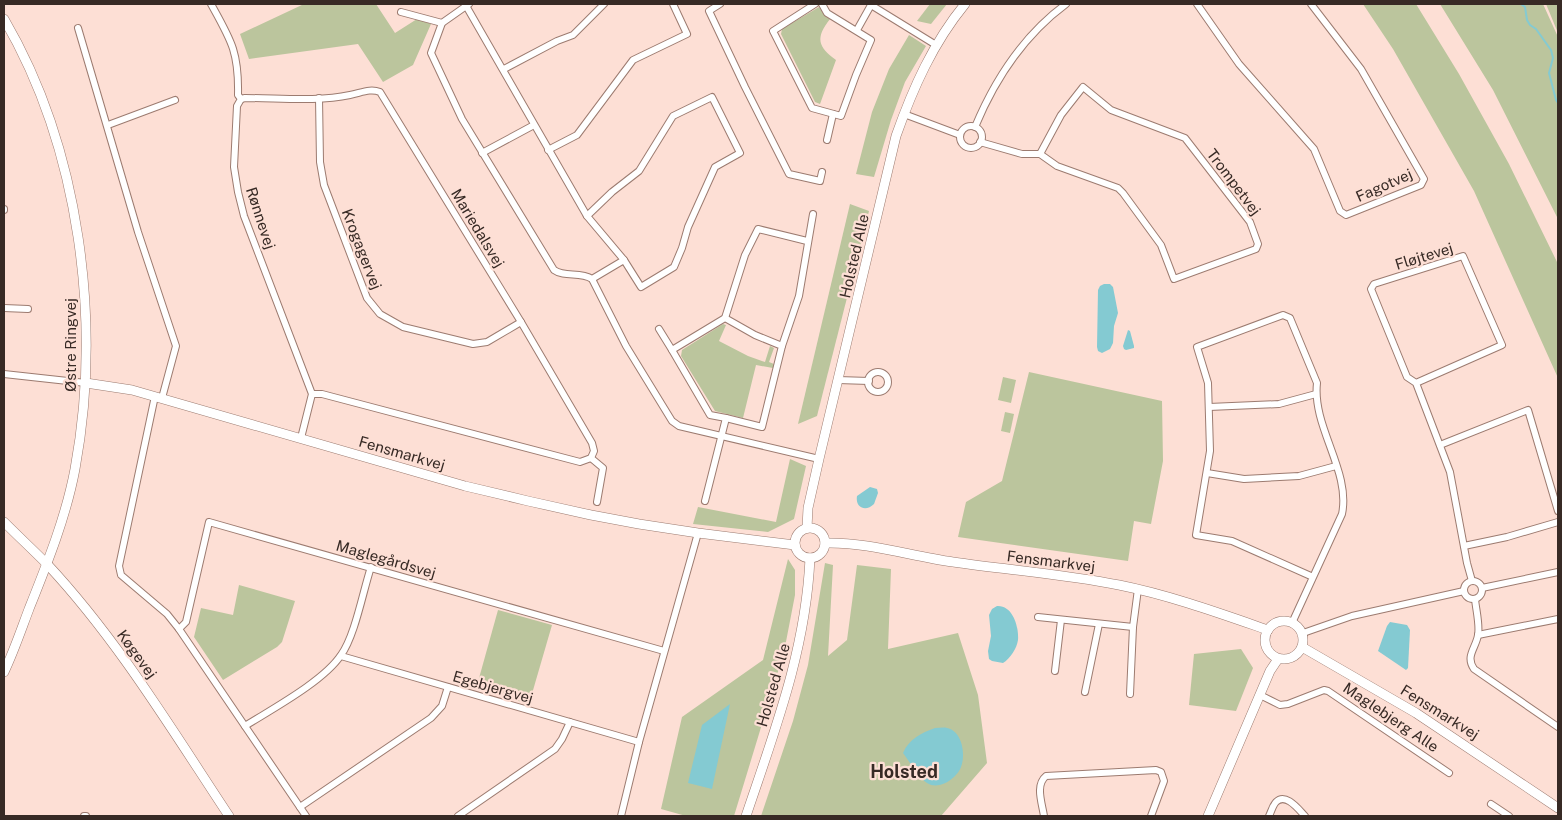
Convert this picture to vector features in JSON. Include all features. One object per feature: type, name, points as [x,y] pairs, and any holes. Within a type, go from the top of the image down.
[{"type":"street","name":"Rønnevej","points":[[211,4],[234,50],[238,68],[238,95],[240,100],[237,106],[234,167],[244,216],[312,394]]},
{"type":"street","points":[[586,216],[639,171],[674,116],[712,97],[740,154],[714,167],[674,267],[641,287],[624,260],[586,216],[467,4],[442,24],[431,53],[462,119],[554,270],[562,274],[585,275],[592,279],[626,346],[672,421],[679,426],[819,459]]},
{"type":"street","points":[[504,70],[557,41],[573,35],[604,4]]},
{"type":"street","points":[[548,150],[577,135],[633,60],[687,34],[673,4]]},
{"type":"street","points":[[816,4],[773,31],[812,108],[841,116],[871,40],[827,13],[822,4]]},
{"type":"street","points":[[857,30],[872,4],[936,45]]},
{"type":"street","name":"Holsted Alle","points":[[807,528],[808,508],[819,459],[896,136],[914,88],[936,45],[965,4]]},
{"type":"street","points":[[975,127],[987,98],[1019,50],[1051,15],[1066,4]]},
{"type":"street","name":"Fagotvej","points":[[1197,4],[1239,64],[1314,149],[1340,211],[1346,214],[1421,184],[1424,179],[1361,69],[1311,4]]},
{"type":"street","points":[[715,5],[709,11],[789,174],[820,181],[822,172]]},
{"type":"street","points":[[401,12],[442,24]]},
{"type":"street","name":"Østre Ringvej","points":[[4,19],[28,64],[46,111],[64,170],[76,230],[83,282],[86,333],[86,383],[75,470],[47,564],[4,672]]},
{"type":"street","points":[[78,28],[138,232],[176,346],[158,397],[119,566],[122,578],[160,608],[179,629],[306,816]]},
{"type":"street","name":"Trompetvej","points":[[980,142],[1022,154],[1040,154],[1056,166],[1111,184],[1123,193],[1161,245],[1174,279],[1256,249],[1258,244],[1250,222],[1185,138],[1111,110],[1083,87],[1061,115],[1040,154]]},
{"type":"street","name":"Mariedalsvej","points":[[240,100],[245,98],[319,98],[349,95],[373,89],[380,92],[521,322],[592,443],[594,451],[591,458],[604,468],[597,502]]},
{"type":"street","name":"Krogagervej","points":[[319,98],[320,162],[324,185],[367,298],[380,314],[403,327],[473,344],[487,342],[521,322]]},
{"type":"street","points":[[108,126],[175,100]]},
{"type":"street","points":[[826,140],[833,114]]},
{"type":"street","points":[[904,114],[960,135]]},
{"type":"street","points":[[482,153],[534,125]]},
{"type":"street","points":[[966,127],[975,127],[981,135],[980,142],[975,147],[968,148],[962,144],[960,135],[966,127]]},
{"type":"street","points":[[659,329],[710,415],[762,427],[782,346],[799,296],[813,214]]},
{"type":"street","points":[[672,350],[725,318],[746,255],[758,229],[807,241]]},
{"type":"street","name":"Fløjtevej","points":[[1416,383],[1502,345],[1463,256],[1374,284],[1371,289],[1408,377],[1416,383],[1450,472],[1472,581]]},
{"type":"street","points":[[592,279],[624,260]]},
{"type":"street","points":[[4,308],[28,309]]},
{"type":"street","points":[[1292,623],[1342,514],[1344,504],[1336,466],[1319,409],[1316,394],[1317,383],[1290,318],[1283,315],[1197,347],[1208,383],[1210,451],[1196,535],[1232,541],[1312,577]]},
{"type":"street","points":[[725,318],[755,335],[782,346]]},
{"type":"street","name":"Fensmarkvej","points":[[4,374],[132,390],[483,490],[591,515],[698,533],[796,545]]},
{"type":"street","points":[[838,380],[869,381]]},
{"type":"street","points":[[301,438],[312,394],[322,394],[580,462],[591,458]]},
{"type":"street","points":[[1209,407],[1279,404],[1316,394]]},
{"type":"street","points":[[1440,445],[1528,410],[1558,511]]},
{"type":"street","points":[[706,501],[726,418]]},
{"type":"street","points":[[1207,473],[1244,479],[1299,476],[1336,466]]},
{"type":"street","name":"Køgevej","points":[[4,522],[47,564],[109,639],[146,690],[229,816]]},
{"type":"street","name":"Maglegårdsvej","points":[[179,629],[186,622],[209,522],[664,651]]},
{"type":"street","points":[[1464,546],[1507,537],[1558,522]]},
{"type":"street","points":[[807,528],[819,531],[825,538],[825,543],[820,554],[810,558],[800,554],[796,545],[797,536],[807,528]]},
{"type":"street","points":[[621,816],[639,742],[698,533]]},
{"type":"street","name":"Fensmarkvej","points":[[825,543],[867,546],[951,562],[1088,579],[1138,589],[1207,609],[1268,630]]},
{"type":"street","name":"Holsted Alle","points":[[746,816],[786,696],[797,656],[806,605],[810,558]]},
{"type":"street","points":[[245,726],[314,681],[341,656],[348,643],[370,567]]},
{"type":"street","points":[[1482,588],[1558,572]]},
{"type":"street","points":[[1464,591],[1466,584],[1472,581],[1477,582],[1482,588]]},
{"type":"street","points":[[1464,591],[1469,598],[1475,599],[1480,596],[1482,588]]},
{"type":"street","points":[[1130,694],[1133,626],[1138,589]]},
{"type":"street","points":[[1302,636],[1306,632],[1352,616],[1464,591]]},
{"type":"street","points":[[1475,599],[1478,635],[1470,655],[1470,663],[1474,669],[1558,726]]},
{"type":"street","points":[[1038,617],[1133,626]]},
{"type":"street","points":[[1478,635],[1558,619]]},
{"type":"street","points":[[1055,671],[1061,620]]},
{"type":"street","points":[[1281,622],[1292,623],[1297,626],[1302,636],[1302,647],[1294,656],[1284,660],[1278,659],[1266,647],[1265,636],[1271,626],[1281,622]]},
{"type":"street","points":[[1085,692],[1099,624]]},
{"type":"street","name":"Fensmarkvej","points":[[1302,647],[1416,713],[1558,808]]},
{"type":"street","name":"Egebjergvej","points":[[341,656],[639,742]]},
{"type":"street","points":[[1208,816],[1270,671],[1278,659]]},
{"type":"street","points":[[300,807],[431,718],[442,706],[448,687]]},
{"type":"street","name":"Maglebjerg Alle","points":[[1260,695],[1280,705],[1288,704],[1324,690],[1328,691],[1449,773]]},
{"type":"street","points":[[458,816],[555,749],[570,722]]},
{"type":"street","points":[[1044,816],[1039,785],[1046,776],[1156,770],[1161,772],[1164,781],[1151,816]]},
{"type":"street","points":[[1269,816],[1276,802],[1282,799],[1288,800],[1306,816]]},
{"type":"street","points":[[1491,804],[1509,816]]},
{"type":"green space","points":[[304,4],[376,4],[395,33],[417,19],[431,24],[413,65],[383,82],[358,44],[249,59],[240,34]]},
{"type":"green space","points":[[930,4],[947,4],[931,24],[917,21]]},
{"type":"green space","points":[[1363,4],[1416,4],[1459,74],[1509,164],[1558,264],[1558,378],[1474,191],[1393,49]]},
{"type":"green space","points":[[1440,4],[1543,4],[1558,37],[1558,219],[1493,90]]},
{"type":"green space","points":[[1546,4],[1558,4],[1558,33]]},
{"type":"green space","points":[[819,7],[826,17],[830,19],[822,32],[822,46],[836,60],[820,104],[815,102],[781,34],[782,29]]},
{"type":"green space","points":[[909,35],[926,46],[905,82],[891,120],[874,177],[856,174],[872,112],[889,69]]},
{"type":"green space","points":[[850,204],[869,211],[817,416],[798,424]]},
{"type":"green space","points":[[723,324],[726,325],[719,341],[748,356],[765,362],[770,346],[774,348],[769,362],[774,364],[773,368],[756,365],[743,418],[715,411],[681,356],[682,350]]},
{"type":"green space","points":[[1029,372],[1162,401],[1163,461],[1151,524],[1134,521],[1128,561],[958,537],[966,502],[1002,481]]},
{"type":"green space","points":[[1003,377],[1016,380],[1011,403],[998,400]]},
{"type":"green space","points":[[1005,412],[1014,414],[1010,433],[1001,431]]},
{"type":"green space","points":[[790,459],[806,466],[794,519],[768,532],[693,524],[698,507],[776,522]]},
{"type":"green space","points":[[788,559],[795,570],[795,595],[784,652],[734,816],[686,816],[661,809],[682,717],[763,660]]},
{"type":"green space","points":[[825,563],[833,565],[828,656],[847,640],[857,565],[891,569],[888,649],[958,633],[978,695],[987,763],[941,816],[761,816],[793,721],[808,665]]},
{"type":"green space","points":[[239,585],[295,601],[282,642],[223,680],[194,637],[201,608],[233,615]]},
{"type":"green space","points":[[498,610],[552,625],[529,704],[476,689]]},
{"type":"green space","points":[[1241,649],[1253,668],[1236,711],[1189,705],[1194,654]]},
{"type":"water","points":[[1104,284],[1110,284],[1113,287],[1118,313],[1114,326],[1113,343],[1110,349],[1102,353],[1098,351],[1097,347],[1098,290]]},
{"type":"water","points":[[1128,330],[1130,331],[1134,348],[1126,350],[1123,346]]},
{"type":"water","points":[[870,487],[877,489],[878,493],[874,504],[868,508],[862,508],[859,506],[857,496]]},
{"type":"water","points":[[997,606],[1007,609],[1011,613],[1016,623],[1018,635],[1015,650],[1003,663],[989,659],[988,651],[991,636],[989,615],[992,609]]},
{"type":"water","points":[[1390,622],[1407,625],[1410,630],[1408,668],[1406,670],[1378,651]]},
{"type":"water","points":[[730,704],[712,789],[688,783],[702,725]]},
{"type":"water","points":[[935,728],[947,728],[956,734],[963,750],[963,756],[961,767],[952,779],[942,784],[932,785],[923,780],[903,753],[916,737]]},
{"type":"waterway","points":[[1521,4],[1525,7],[1527,20],[1530,25],[1536,29],[1551,50],[1553,58],[1549,73],[1558,103]]},
{"type":"district","name":"Holsted","points":[[904,771]]}]
